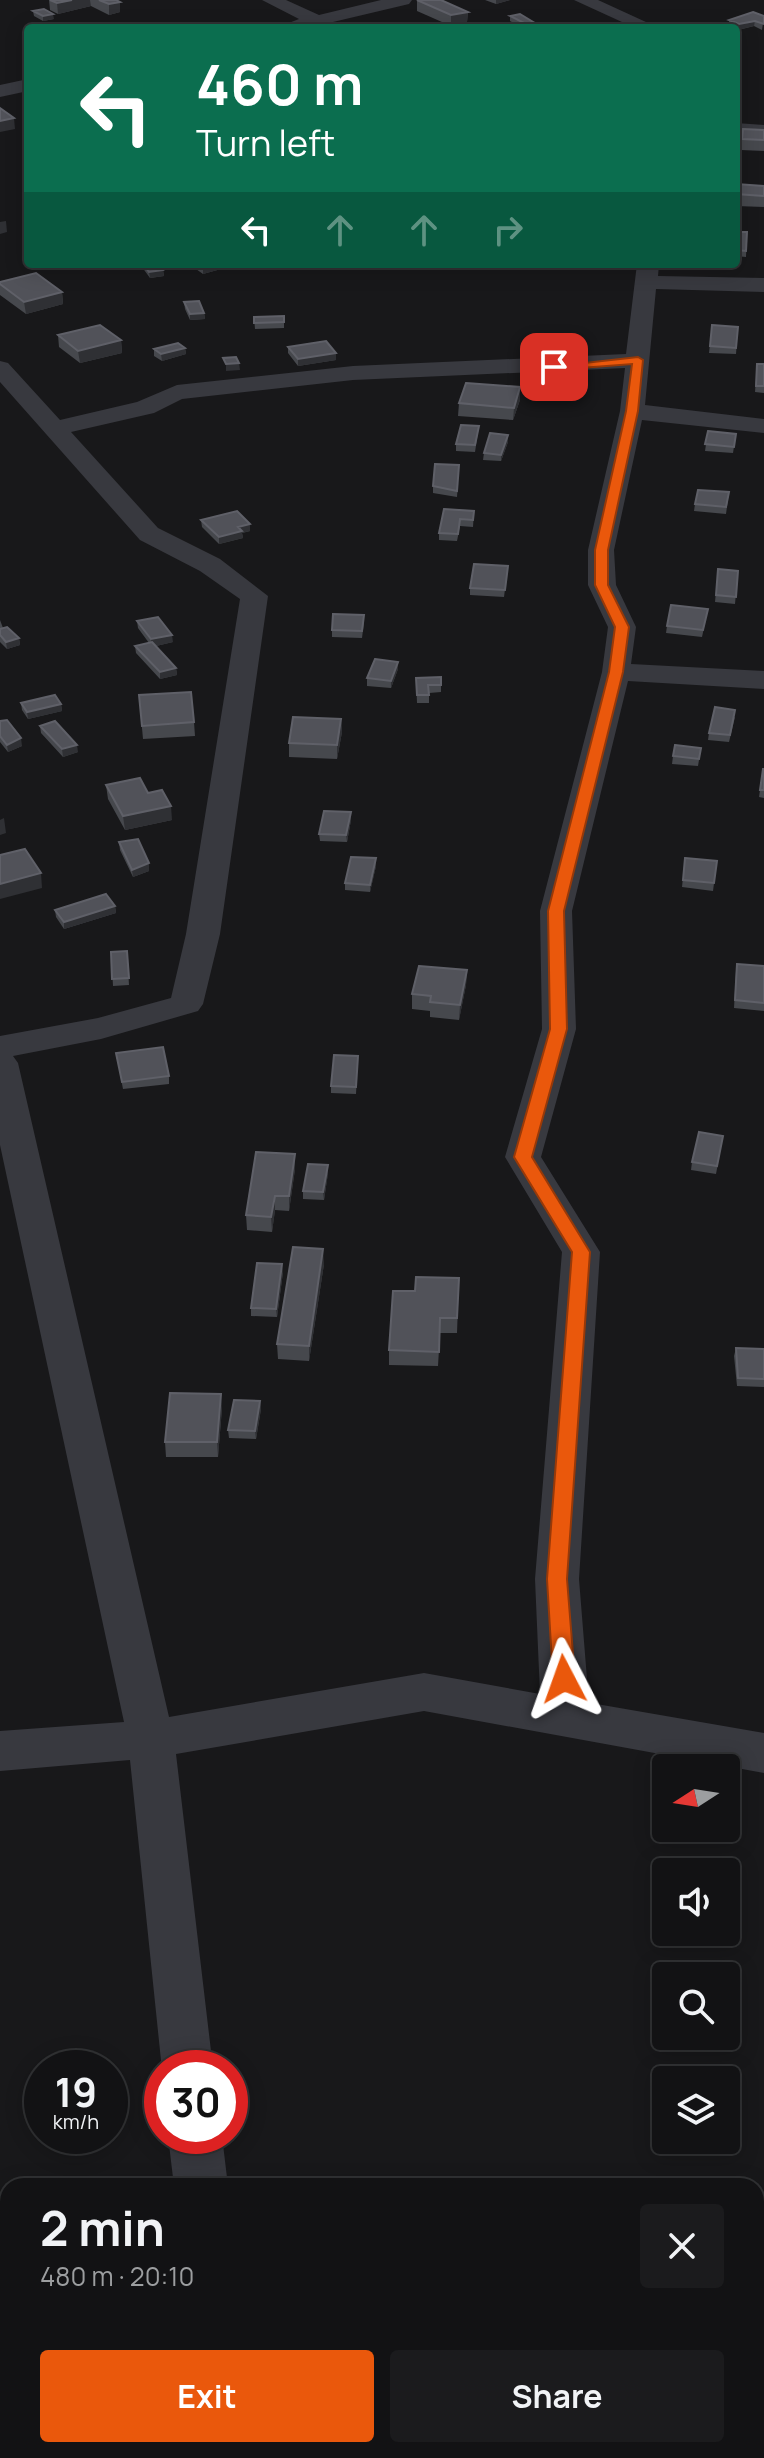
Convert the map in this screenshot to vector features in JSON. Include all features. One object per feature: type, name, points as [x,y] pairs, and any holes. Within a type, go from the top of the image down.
[{"type":"street","points":[[271,0],[327,24],[403,0]]},
{"type":"street","points":[[583,0],[640,24]]},
{"type":"street","points":[[0,76],[24,85]]},
{"type":"street","points":[[0,91],[24,85]]},
{"type":"street","points":[[740,129],[764,131]]},
{"type":"street","points":[[560,1718],[564,1679],[557,1579],[581,1252],[523,1157],[559,1029],[556,911],[616,672],[622,627],[602,585],[601,550],[632,411],[647,273],[695,281],[764,285]]},
{"type":"street","points":[[57,428],[145,408],[177,392],[353,373],[580,366],[638,360]]},
{"type":"street","points":[[0,368],[149,534],[210,565],[254,596],[203,934],[186,1004],[101,1028],[0,1047]]},
{"type":"street","points":[[632,411],[764,426]]},
{"type":"street","points":[[616,672],[764,680]]},
{"type":"street","points":[[0,1063],[151,1739],[185,2050]]},
{"type":"street","points":[[0,1751],[151,1739],[424,1692],[764,1753]]},
{"type":"street","points":[[197,2154],[200,2178]]},
{"type":"building","points":[[99,0],[116,0],[120,2],[109,4]]},
{"type":"building","points":[[417,0],[441,0],[468,12],[451,15]]},
{"type":"building","points":[[44,9],[53,14],[43,16],[33,11]]},
{"type":"building","points":[[753,12],[764,16],[764,24],[755,21],[739,24],[729,20]]},
{"type":"building","points":[[520,14],[533,22],[526,24],[510,16]]},
{"type":"building","points":[[0,108],[14,118],[0,121]]},
{"type":"building","points":[[743,129],[764,130],[764,140],[742,139]]},
{"type":"building","points":[[740,184],[764,186],[764,196],[740,194]]},
{"type":"building","points":[[740,232],[747,232],[746,251],[740,250]]},
{"type":"building","points":[[146,268],[163,270],[149,272]]},
{"type":"building","points":[[36,273],[62,292],[24,302],[0,284],[0,282]]},
{"type":"building","points":[[199,301],[204,313],[190,314],[184,302]]},
{"type":"building","points":[[284,316],[284,322],[254,323],[254,317]]},
{"type":"building","points":[[100,325],[121,340],[78,351],[58,335]]},
{"type":"building","points":[[712,325],[738,327],[736,348],[710,346]]},
{"type":"building","points":[[326,341],[336,353],[298,359],[288,347]]},
{"type":"building","points":[[178,343],[185,348],[161,354],[154,349]]},
{"type":"building","points":[[236,357],[239,363],[226,364],[223,358]]},
{"type":"building","points":[[757,364],[764,364],[764,386],[756,386]]},
{"type":"building","points":[[466,383],[520,387],[514,408],[459,403]]},
{"type":"building","points":[[461,425],[479,426],[475,445],[456,444]]},
{"type":"building","points":[[708,431],[736,434],[734,447],[705,444]]},
{"type":"building","points":[[490,433],[508,435],[501,455],[484,453]]},
{"type":"building","points":[[435,464],[459,465],[457,491],[433,486]]},
{"type":"building","points":[[698,490],[729,492],[726,507],[695,504]]},
{"type":"building","points":[[444,509],[474,511],[473,520],[460,519],[458,534],[439,533]]},
{"type":"building","points":[[237,511],[250,524],[238,527],[242,531],[219,537],[201,520]]},
{"type":"building","points":[[474,564],[508,566],[505,590],[470,588]]},
{"type":"building","points":[[718,569],[738,571],[736,597],[716,595]]},
{"type":"building","points":[[671,605],[708,609],[703,630],[667,626]]},
{"type":"building","points":[[333,614],[364,615],[362,631],[332,630]]},
{"type":"building","points":[[158,617],[172,635],[151,639],[137,621]]},
{"type":"building","points":[[7,627],[19,638],[6,642],[0,635],[0,629]]},
{"type":"building","points":[[152,642],[176,668],[160,672],[135,646]]},
{"type":"building","points":[[375,659],[398,662],[391,681],[367,678]]},
{"type":"building","points":[[441,677],[441,685],[428,685],[429,695],[417,695],[416,678]]},
{"type":"building","points":[[191,692],[194,722],[142,726],[139,695]]},
{"type":"building","points":[[55,695],[61,704],[27,712],[21,703]]},
{"type":"building","points":[[715,707],[735,710],[730,735],[709,733]]},
{"type":"building","points":[[293,717],[341,719],[337,745],[289,743]]},
{"type":"building","points":[[7,720],[21,738],[7,745],[0,736],[0,721]]},
{"type":"building","points":[[55,721],[77,745],[62,749],[40,726]]},
{"type":"building","points":[[675,745],[701,748],[699,759],[673,756]]},
{"type":"building","points":[[763,769],[764,790],[760,790]]},
{"type":"building","points":[[140,778],[148,793],[162,790],[171,806],[123,816],[106,785]]},
{"type":"building","points":[[324,811],[351,812],[346,835],[319,834]]},
{"type":"building","points":[[138,839],[149,863],[132,870],[119,842]]},
{"type":"building","points":[[25,849],[41,873],[0,884],[0,855]]},
{"type":"building","points":[[351,857],[376,858],[370,885],[345,883]]},
{"type":"building","points":[[685,858],[717,861],[714,883],[683,880]]},
{"type":"building","points":[[106,894],[115,906],[64,922],[55,910]]},
{"type":"building","points":[[127,951],[129,978],[112,979],[111,952]]},
{"type":"building","points":[[737,964],[764,966],[764,1003],[735,1000]]},
{"type":"building","points":[[419,966],[467,970],[460,1005],[430,1002],[431,996],[412,994]]},
{"type":"building","points":[[163,1047],[169,1076],[122,1082],[116,1053]]},
{"type":"building","points":[[334,1055],[358,1056],[356,1087],[331,1086]]},
{"type":"building","points":[[699,1132],[723,1136],[717,1166],[692,1162]]},
{"type":"building","points":[[256,1152],[295,1154],[289,1196],[275,1196],[271,1217],[246,1215]]},
{"type":"building","points":[[308,1164],[328,1165],[323,1192],[303,1191]]},
{"type":"building","points":[[293,1247],[323,1249],[309,1346],[277,1344]]},
{"type":"building","points":[[257,1263],[282,1264],[276,1309],[251,1308]]},
{"type":"building","points":[[416,1277],[459,1278],[457,1318],[440,1318],[439,1352],[389,1350],[393,1291],[415,1291]]},
{"type":"building","points":[[736,1348],[764,1349],[764,1379],[738,1378]]},
{"type":"building","points":[[170,1393],[221,1394],[217,1442],[165,1442]]},
{"type":"building","points":[[234,1400],[260,1401],[255,1431],[228,1430]]},
{"type":"route","points":[[554,367],[638,360],[632,411],[601,550],[602,585],[622,627],[616,672],[556,911],[559,1029],[523,1157],[581,1252],[557,1579],[564,1679]]}]
